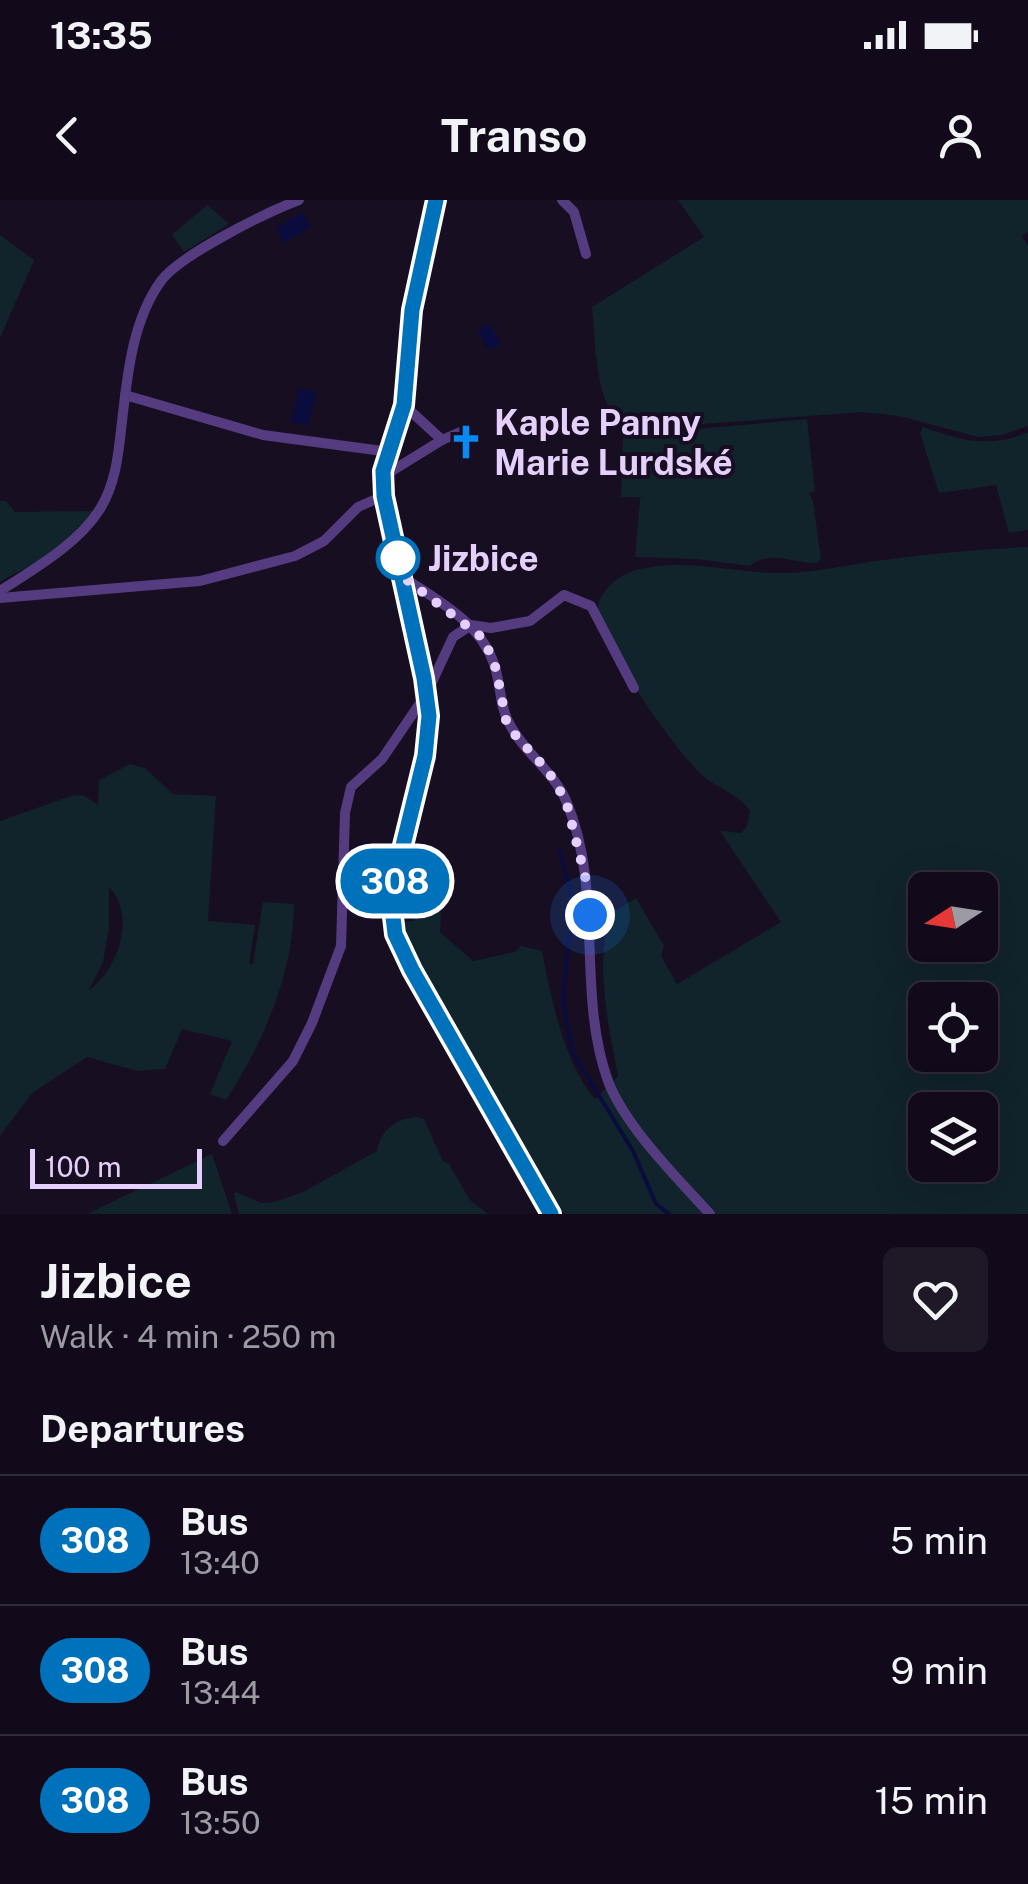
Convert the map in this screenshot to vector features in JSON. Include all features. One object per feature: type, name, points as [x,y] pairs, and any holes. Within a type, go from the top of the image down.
[{"type":"street","points":[[0,595],[81,532],[101,507],[118,460],[130,356],[146,309],[162,279],[268,212],[299,200]]},
{"type":"street","points":[[436,200],[412,310],[404,405],[382,476],[427,694],[429,724],[391,914],[399,946],[550,1214]]},
{"type":"street","points":[[562,200],[574,212],[586,254]]},
{"type":"street","points":[[125,395],[263,435],[390,452]]},
{"type":"street","points":[[404,405],[442,440]]},
{"type":"street","points":[[382,476],[467,429]]},
{"type":"street","points":[[0,595],[200,581],[230,574],[295,556],[324,541],[358,507],[384,496]]},
{"type":"street","points":[[403,577],[484,639],[496,669],[506,720],[548,771],[566,801],[588,888],[595,1033],[608,1082],[654,1152],[710,1214]]},
{"type":"street","points":[[223,1140],[293,1061],[312,1023],[341,946],[345,814],[351,788],[382,759],[427,694],[452,637],[470,625],[491,628],[530,621],[564,595],[591,606],[634,688]]},
{"type":"street","points":[[345,886],[376,873],[396,874]]},
{"type":"shaded area","points":[[678,200],[1028,200],[1028,232],[1022,236],[1028,246],[1028,426],[1002,435],[978,437],[899,416],[863,412],[637,429],[621,426],[601,386],[592,307],[704,237]]},
{"type":"shaded area","points":[[207,205],[229,224],[184,252],[172,235]]},
{"type":"shaded area","points":[[303,212],[311,227],[284,243],[276,228]]},
{"type":"shaded area","points":[[0,235],[34,260],[1,336],[0,336]]},
{"type":"shaded area","points":[[485,324],[491,326],[501,344],[495,348],[486,348],[478,331]]},
{"type":"shaded area","points":[[299,388],[317,392],[308,426],[291,422]]},
{"type":"shaded area","points":[[807,419],[815,492],[809,493],[821,559],[807,563],[766,558],[750,566],[635,557],[640,498],[644,497],[621,497],[623,436]]},
{"type":"shaded area","points":[[923,427],[975,441],[1001,440],[1028,432],[1028,530],[1009,533],[996,485],[939,493],[920,433]]},
{"type":"shaded area","points":[[0,501],[6,501],[15,512],[94,511],[45,557],[0,582]]},
{"type":"shaded area","points":[[1028,547],[1028,1214],[564,1214],[409,943],[404,922],[415,921],[400,908],[405,889],[441,912],[440,932],[473,961],[515,952],[521,946],[542,951],[567,1049],[595,1099],[618,1076],[603,975],[610,914],[636,898],[664,946],[661,956],[677,984],[781,922],[720,831],[741,833],[750,811],[702,775],[642,699],[604,632],[598,616],[599,601],[613,582],[633,571],[652,567],[690,565],[785,573],[925,555]]},
{"type":"shaded area","points":[[130,764],[145,768],[173,794],[216,796],[208,921],[255,925],[249,964],[253,964],[263,902],[294,904],[293,930],[282,981],[264,1031],[226,1100],[210,1094],[232,1041],[182,1029],[165,1069],[137,1071],[87,1057],[32,1093],[0,1136],[0,821],[71,796],[83,795],[98,805],[99,780]],"holes":[[[109,887],[122,912],[120,942],[108,969],[89,990],[103,962],[109,928]]]},
{"type":"shaded area","points":[[364,842],[389,846],[385,860],[360,869],[352,867],[351,850]]},
{"type":"shaded area","points":[[416,1117],[424,1119],[443,1161],[449,1164],[470,1200],[488,1214],[239,1214],[236,1192],[261,1203],[303,1192],[377,1151],[390,1127]]},
{"type":"shaded area","points":[[212,1154],[232,1214],[87,1214]]},
{"type":"waterway","points":[[559,849],[572,899],[563,1002],[573,1053],[633,1151],[656,1204],[669,1214]]},
{"type":"bus line","name":"308","points":[[436,200],[412,310],[404,405],[382,476],[424,678],[429,724],[391,914],[396,939],[412,970],[551,1214]]},
{"type":"place","name":"Kaple Panny Marie Lurdské","points":[[466,442]]},
{"type":"place","name":"Jizbice","points":[[398,558]]},
{"type":"route","points":[[398,558],[397,553],[403,577],[484,639],[496,669],[506,720],[548,771],[566,801],[588,888],[590,915]]}]
